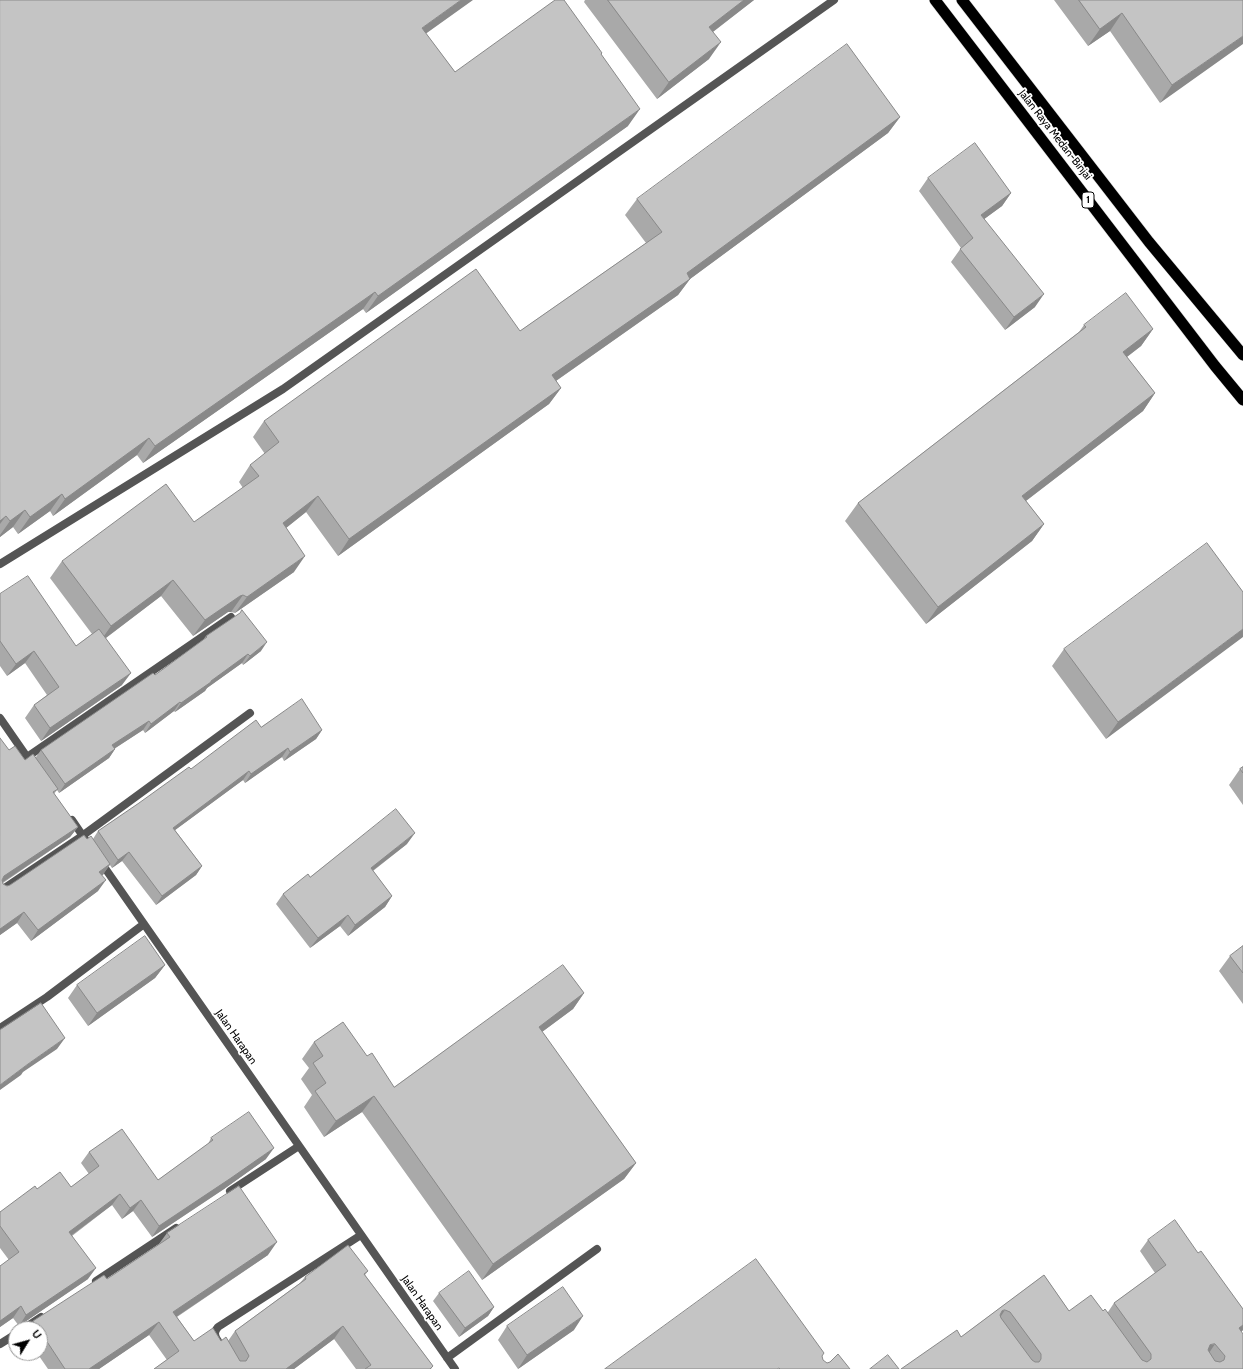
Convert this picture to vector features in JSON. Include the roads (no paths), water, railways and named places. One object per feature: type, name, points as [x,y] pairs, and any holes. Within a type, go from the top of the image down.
[{"type":"highway","name":"Jalan Raya Medan-Binjai","points":[[935,0],[1243,400]]},
{"type":"highway","name":"Jalan Raya Medan-Binjai","points":[[962,0],[1149,242],[1243,355]]},
{"type":"street","points":[[0,564],[283,389],[834,0]]},
{"type":"street","points":[[27,757],[231,617]]},
{"type":"street","points":[[0,891],[82,836],[250,713]]},
{"type":"street","points":[[0,718],[40,776]]},
{"type":"street","name":"Jalan Harapan","points":[[66,813],[455,1369]]},
{"type":"street","points":[[0,1028],[46,997],[144,924]]},
{"type":"street","points":[[220,1198],[299,1146]]},
{"type":"street","points":[[89,1285],[181,1224]]},
{"type":"street","points":[[223,1349],[215,1336],[215,1331],[218,1327],[361,1235]]},
{"type":"street","points":[[447,1358],[597,1248]]},
{"type":"street","points":[[36,1321],[50,1312]]}]
